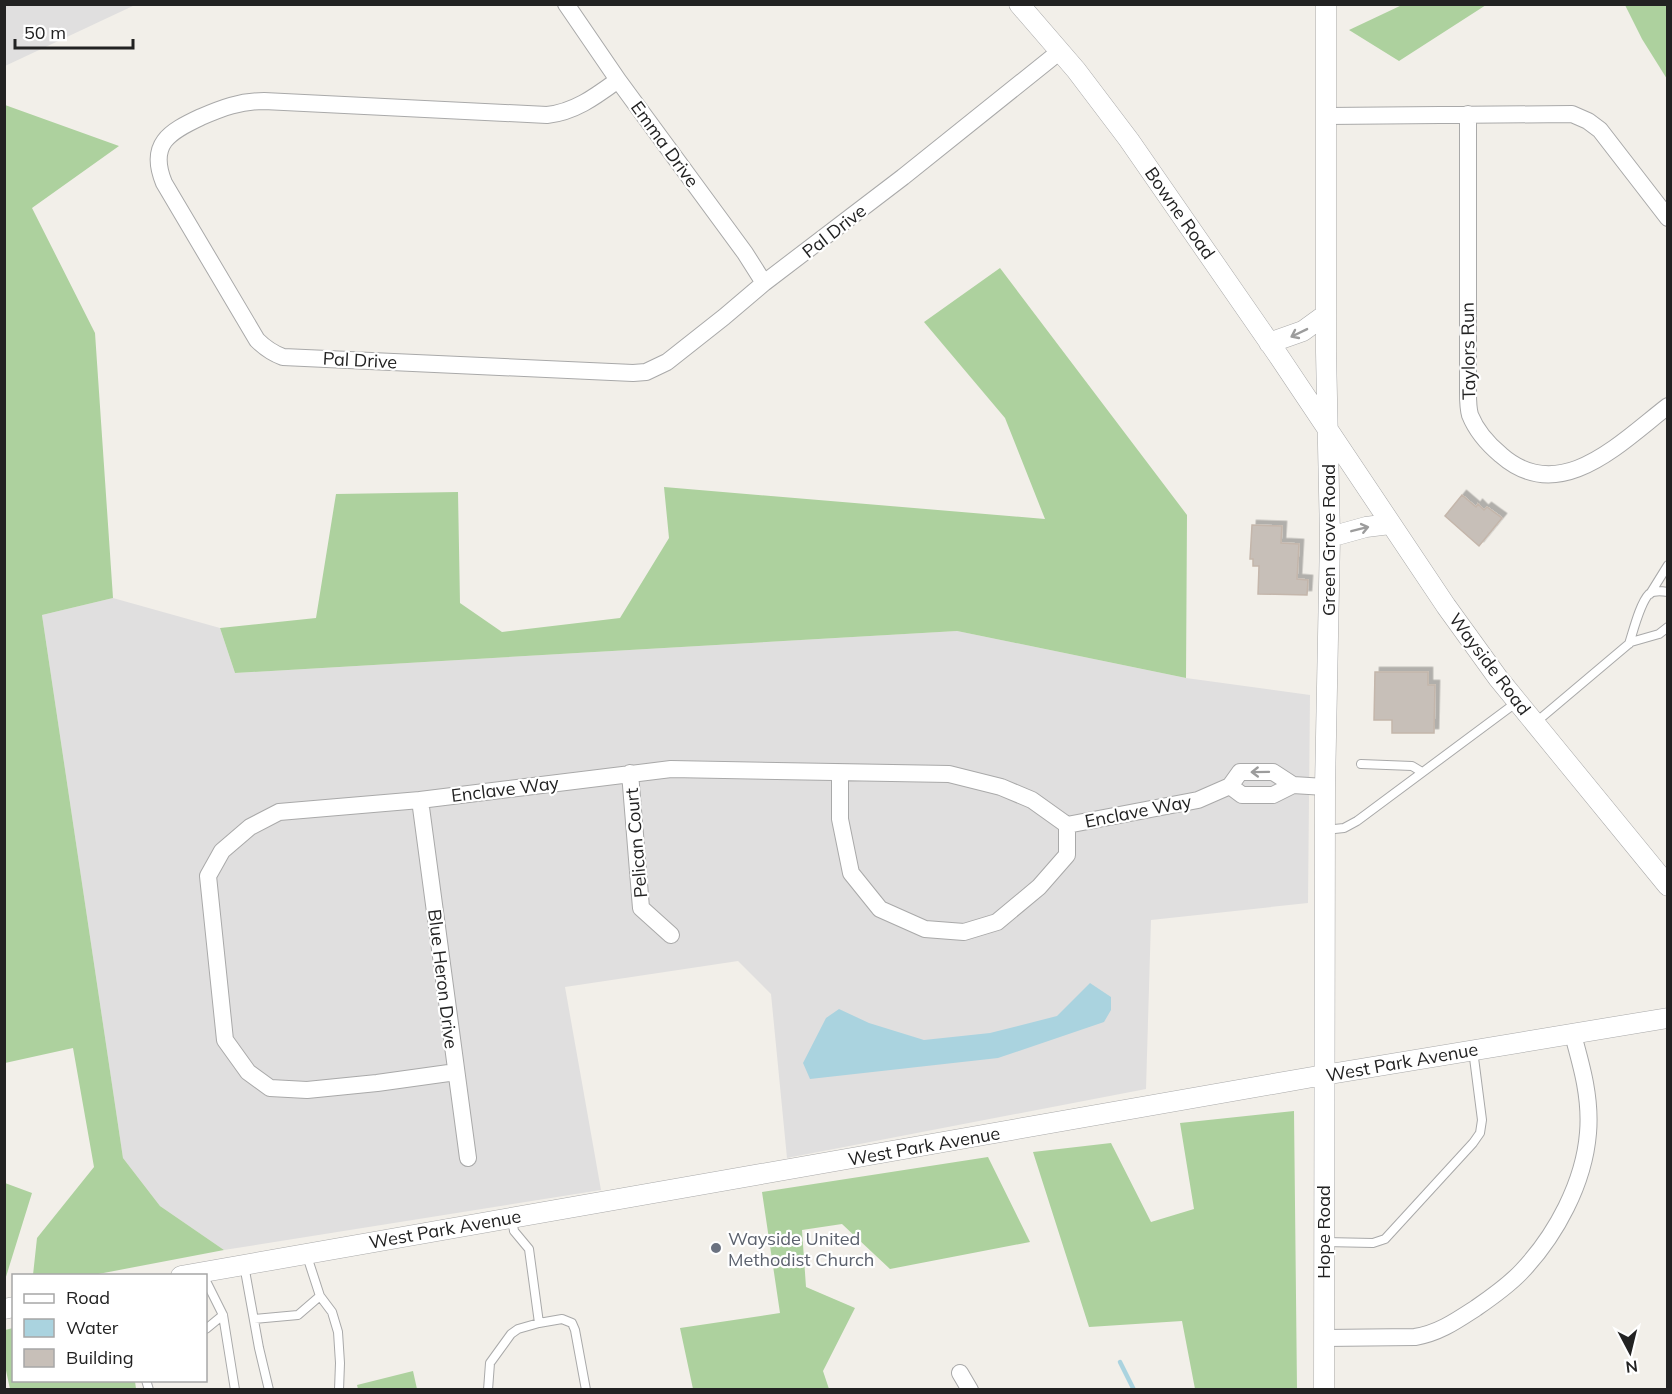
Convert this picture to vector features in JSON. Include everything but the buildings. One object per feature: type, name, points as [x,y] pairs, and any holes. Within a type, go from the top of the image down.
[{"type":"street","name":"Emma Drive","points":[[566,4],[618,80],[745,253],[764,283]]},
{"type":"street","name":"Bowne Road","points":[[1019,4],[1076,70],[1129,140],[1328,430]]},
{"type":"street","name":"Green Grove Road","points":[[1324,1075],[1325,787],[1330,537],[1325,315],[1326,4]]},
{"type":"street","name":"Pal Drive","points":[[618,80],[585,104],[547,115],[250,101],[228,105],[176,129],[166,138],[158,161],[159,171],[257,340],[266,349],[283,357],[633,374],[646,372],[667,362],[1059,52]]},
{"type":"street","name":"Taylors Run","points":[[1468,114],[1468,392],[1470,414],[1480,431],[1492,447],[1509,463],[1530,472],[1555,474],[1572,472],[1596,462],[1668,406]]},
{"type":"street","points":[[1326,116],[1572,114],[1588,121],[1600,130],[1668,218]]},
{"type":"street","points":[[1269,343],[1303,331],[1325,315]]},
{"type":"street","name":"Wayside Road","points":[[1328,430],[1446,606],[1518,702],[1668,886]]},
{"type":"street","points":[[1330,537],[1366,527],[1390,524]]},
{"type":"street","name":"Enclave Way","points":[[456,1072],[307,1090],[270,1088],[248,1072],[225,1041],[208,876],[222,851],[249,827],[279,812],[420,800],[671,769],[949,774],[1001,787],[1022,795],[1067,825],[1198,800],[1230,786],[1240,772],[1273,772],[1293,785],[1325,787]]},
{"type":"street","name":"Pelican Court","points":[[630,773],[641,908],[671,934]]},
{"type":"street","points":[[840,773],[840,819],[851,873],[879,909],[925,929],[964,932],[997,922],[1039,887],[1067,855],[1067,825]]},
{"type":"street","name":"Enclave Way","points":[[1230,786],[1242,795],[1274,795],[1293,785]]},
{"type":"street","name":"Blue Heron Drive","points":[[420,800],[468,1158]]},
{"type":"street","name":"West Park Avenue","points":[[207,1275],[306,1253],[1324,1075],[1668,1018]]},
{"type":"street","points":[[1324,1338],[1429,1335],[1449,1326],[1492,1298],[1522,1272],[1566,1208],[1586,1151],[1588,1097],[1574,1035]]},
{"type":"street","name":"Hope Road","points":[[1324,1075],[1324,1389]]},
{"type":"street","points":[[960,1373],[970,1389]]},
{"type":"lane","points":[[1629,644],[1642,608],[1668,565]]},
{"type":"lane","points":[[1650,594],[1668,592]]},
{"type":"lane","points":[[1535,723],[1629,644],[1659,634],[1668,627]]},
{"type":"lane","points":[[1325,830],[1344,828],[1357,821],[1518,702]]},
{"type":"lane","points":[[1361,764],[1412,766],[1422,772]]},
{"type":"lane","points":[[1323,1242],[1373,1243],[1385,1239],[1473,1143],[1480,1133],[1482,1120],[1472,1050]]},
{"type":"lane","points":[[512,1217],[514,1231],[529,1249],[539,1323]]},
{"type":"lane","points":[[306,1253],[320,1296],[332,1312],[338,1332],[339,1389]]},
{"type":"lane","points":[[244,1265],[269,1389]]},
{"type":"lane","points":[[207,1284],[223,1315],[236,1389]]},
{"type":"lane","points":[[254,1319],[298,1315],[320,1296]]},
{"type":"lane","points":[[207,1328],[223,1315]]},
{"type":"lane","points":[[488,1389],[488,1370],[496,1352],[518,1329],[562,1319],[572,1323],[575,1330],[586,1389]]},
{"type":"shaded area","points":[[5,4],[135,4],[135,5],[5,66]]},
{"type":"shaded area","points":[[113,598],[220,628],[235,673],[957,631],[1186,678],[1310,695],[1308,903],[1151,920],[1146,1089],[787,1158],[771,994],[738,961],[565,987],[601,1190],[224,1250],[160,1206],[123,1158],[42,615]]},
{"type":"green space","points":[[1402,5],[1486,5],[1399,61],[1349,30]]},
{"type":"green space","points":[[1625,5],[1667,5],[1667,79],[1642,39]]},
{"type":"green space","points":[[5,105],[119,146],[32,208],[95,333],[113,598],[42,615],[123,1158],[160,1206],[224,1250],[98,1274],[33,1274],[37,1238],[94,1167],[73,1048],[5,1063]]},
{"type":"green space","points":[[1000,268],[1187,515],[1186,678],[957,631],[235,673],[220,628],[316,618],[336,494],[458,492],[460,603],[502,632],[620,618],[669,538],[664,487],[1045,519],[1005,418],[924,322]]},
{"type":"green space","points":[[1294,1111],[1297,1389],[1195,1389],[1182,1321],[1089,1327],[1033,1152],[1111,1143],[1151,1222],[1194,1209],[1180,1123]]},
{"type":"green space","points":[[988,1157],[1030,1242],[890,1269],[842,1224],[802,1230],[806,1287],[855,1308],[823,1371],[829,1389],[693,1389],[680,1328],[780,1313],[762,1192]]},
{"type":"green space","points":[[5,1183],[32,1193],[5,1280]]},
{"type":"green space","points":[[12,1328],[12,1382],[135,1382],[136,1389],[10,1389],[5,1366],[5,1330]]},
{"type":"green space","points":[[413,1371],[417,1389],[358,1389],[357,1385]]},
{"type":"water","points":[[1090,983],[1111,997],[1111,1010],[1104,1022],[998,1058],[810,1079],[803,1063],[826,1018],[839,1009],[869,1023],[924,1040],[990,1033],[1057,1016]]},
{"type":"waterway","points":[[1120,1362],[1134,1390]]},
{"type":"place","name":"Wayside United Methodist Church","points":[[716,1248]]}]
